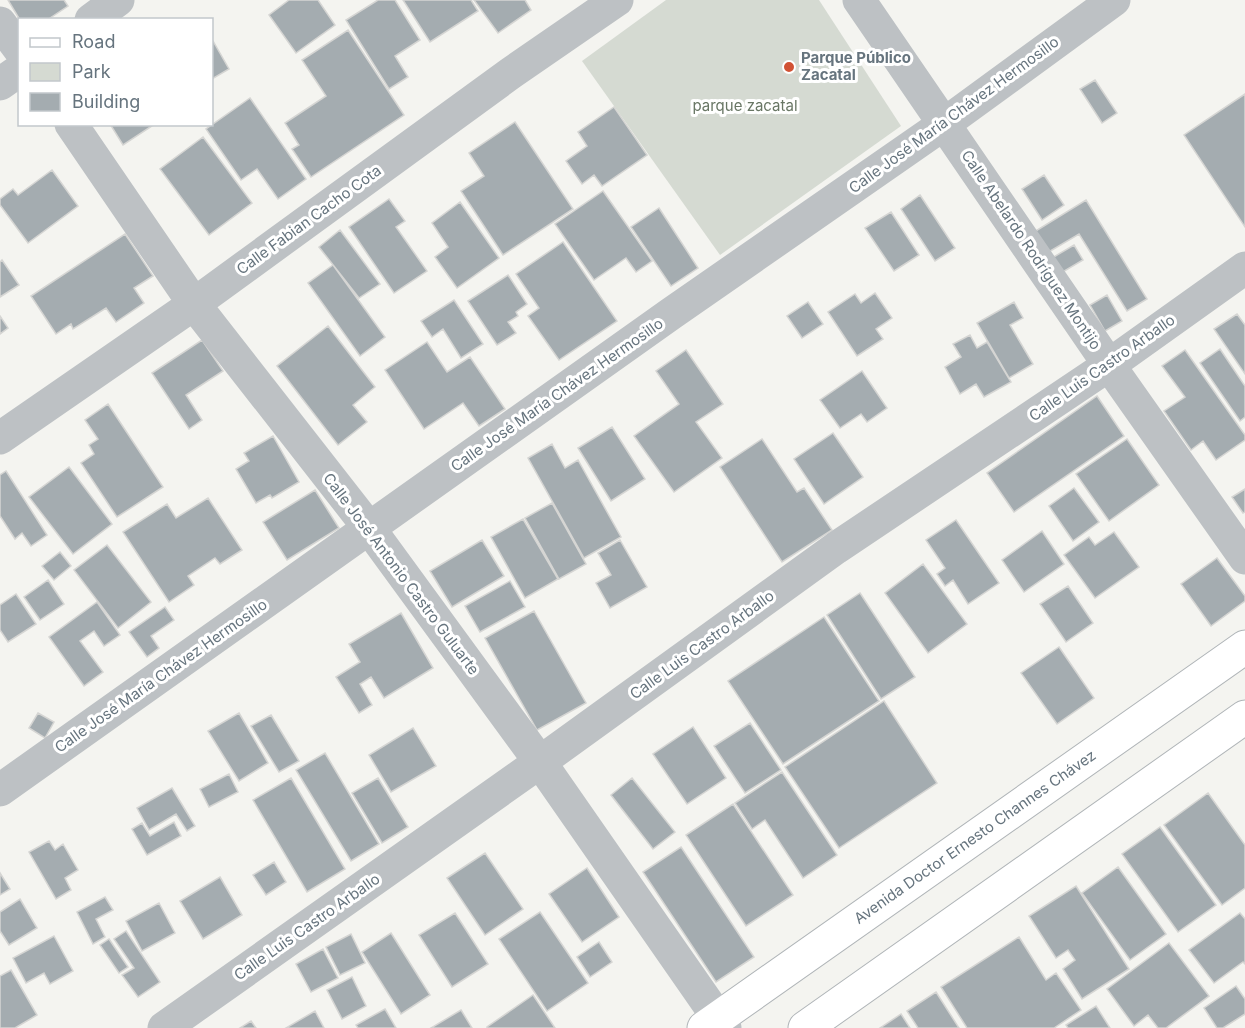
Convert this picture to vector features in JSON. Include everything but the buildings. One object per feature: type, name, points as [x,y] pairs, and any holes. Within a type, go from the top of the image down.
[{"type":"street","points":[[94,18],[118,0]]},
{"type":"street","name":"Calle Fabian Cacho Cota","points":[[0,438],[194,304],[512,73],[617,0]]},
{"type":"street","name":"Calle Abelardo Rodríguez Montijo","points":[[859,0],[1109,365],[1245,558]]},
{"type":"street","name":"Calle José María Chávez Hermosillo","points":[[0,790],[672,313],[944,124],[1114,0]]},
{"type":"street","points":[[0,23],[18,47]]},
{"type":"street","points":[[0,84],[18,71]]},
{"type":"street","name":"Calle José Antonio Castro Guluarte","points":[[72,126],[194,304],[369,528],[540,762],[716,1025]]},
{"type":"street","name":"Calle Luis Castro Arballo","points":[[164,1028],[540,762],[836,548],[1109,365],[1245,268]]},
{"type":"street","name":"Avenida Doctor Ernesto Channes Chávez","points":[[716,1025],[1245,647]]},
{"type":"street","points":[[805,1028],[1245,717]]},
{"type":"green space","name":"parque zacatal","points":[[666,0],[819,0],[901,126],[720,255],[582,61]]},
{"type":"place","name":"Parque Público Zacatal","points":[[789,67]]}]
